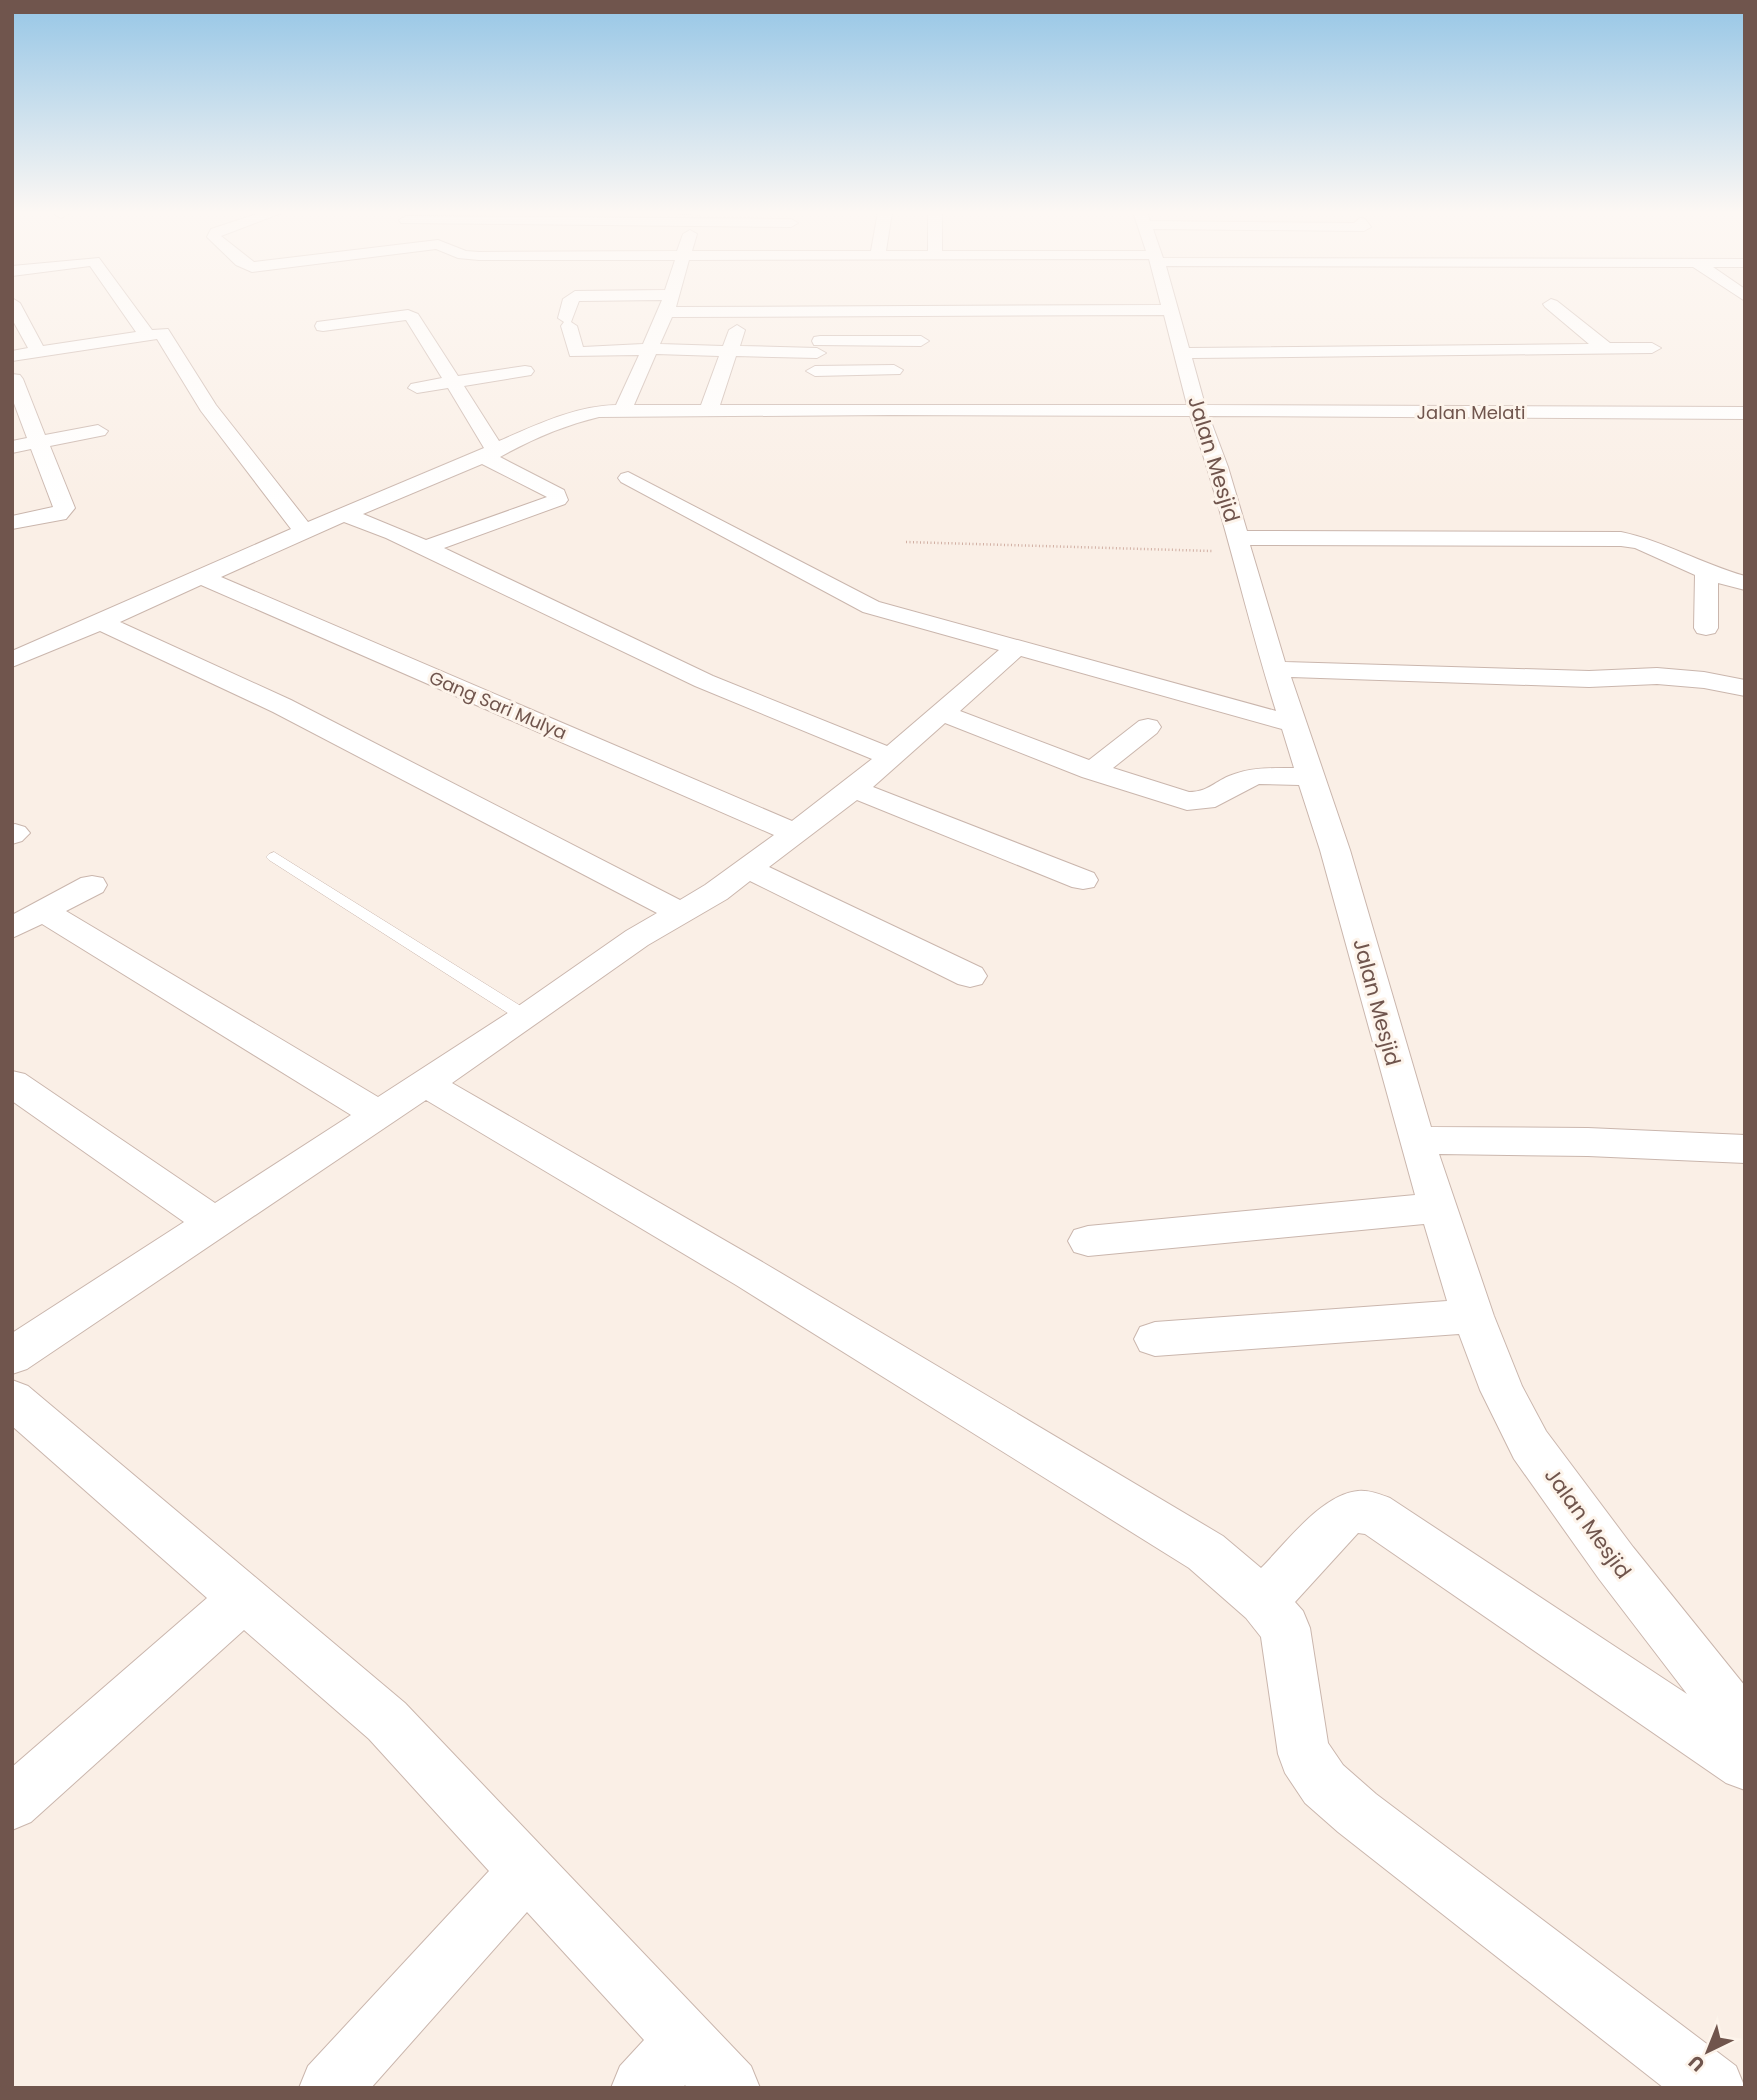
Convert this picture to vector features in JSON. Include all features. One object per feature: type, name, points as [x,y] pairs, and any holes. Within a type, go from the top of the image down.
[{"type":"street","points":[[16,310],[38,352]]},
{"type":"street","points":[[129,310],[147,335]]},
{"type":"street","points":[[570,310],[568,322],[576,354],[651,349],[729,352],[812,376],[894,370]]},
{"type":"street","points":[[623,410],[666,310]]},
{"type":"street","points":[[724,310],[827,312],[1181,333],[1652,348]]},
{"type":"street","name":"Jalan Mesjid","points":[[1173,310],[1181,333],[1198,412],[1218,467],[1275,669],[1335,850],[1416,1140],[1473,1315],[1502,1390],[1530,1445],[1616,1563],[1745,1728]]},
{"type":"street","points":[[1558,310],[1605,348]]},
{"type":"street","points":[[709,410],[743,312]]},
{"type":"street","points":[[812,376],[827,312]]},
{"type":"street","points":[[323,326],[403,315],[412,317],[453,382],[490,455],[557,494],[558,500],[424,548]]},
{"type":"street","points":[[12,355],[162,332],[208,407],[303,530]]},
{"type":"street","points":[[1243,335],[1346,335]]},
{"type":"street","points":[[12,660],[303,530],[582,415],[623,410],[709,410],[921,341]]},
{"type":"street","points":[[417,388],[525,371]]},
{"type":"street","name":"Jalan Melati","points":[[812,376],[1198,412],[1724,413],[1741,422]]},
{"type":"street","points":[[12,523],[58,514],[64,508],[14,379]]},
{"type":"street","points":[[12,447],[98,431]]},
{"type":"street","points":[[628,478],[871,607],[1293,724]]},
{"type":"street","points":[[342,514],[424,548],[704,681],[891,757]]},
{"type":"street","points":[[1239,545],[1621,539],[1660,550],[1707,572],[1745,583]]},
{"type":"street","points":[[1706,628],[1707,572]]},
{"type":"street","name":"Gang Sari Mulya","points":[[202,577],[794,833]]},
{"type":"street","points":[[101,622],[282,706],[680,912]]},
{"type":"street","points":[[12,1356],[426,1084],[637,938],[716,892],[854,789],[1017,647]]},
{"type":"street","points":[[1275,669],[1588,679],[1657,676],[1704,680],[1745,688]]},
{"type":"street","points":[[942,713],[1092,771],[1187,801],[1205,802],[1236,783],[1256,776],[1310,777]]},
{"type":"street","points":[[1092,771],[1148,727]]},
{"type":"street","points":[[854,789],[1083,880]]},
{"type":"street","points":[[748,868],[970,976]]},
{"type":"street","points":[[12,928],[92,885]]},
{"type":"street","points":[[43,911],[379,1115]]},
{"type":"street","points":[[12,1083],[215,1223]]},
{"type":"street","points":[[426,1084],[750,1274],[1206,1552],[1263,1601],[1285,1628],[1295,1709],[1304,1754],[1324,1784],[1367,1821],[1714,2088]]},
{"type":"street","points":[[1416,1140],[1588,1142],[1745,1149]]},
{"type":"street","points":[[1088,1241],[1438,1208]]},
{"type":"street","points":[[1155,1339],[1473,1315]]},
{"type":"street","points":[[12,1399],[387,1721],[729,2088]]},
{"type":"street","points":[[1263,1601],[1342,1518],[1356,1512],[1373,1513],[1745,1763]]},
{"type":"street","points":[[12,1803],[243,1598]]},
{"type":"street","points":[[330,2088],[527,1870]]},
{"type":"street","points":[[642,2088],[685,2040]]},
{"type":"lane","points":[[274,858],[526,1017]]},
{"type":"path","points":[[906,542],[1239,545]]}]
